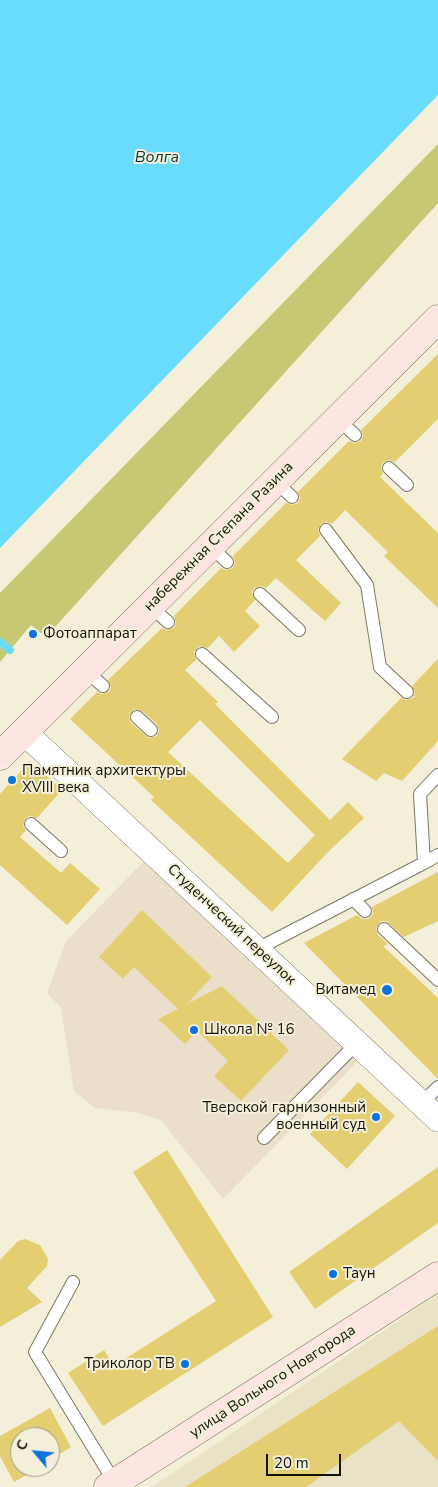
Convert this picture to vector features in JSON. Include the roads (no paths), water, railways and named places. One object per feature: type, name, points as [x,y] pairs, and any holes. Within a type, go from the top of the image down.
[{"type":"street","name":"набережная Степана Разина","points":[[0,756],[24,732],[94,678],[347,427],[438,319]]},
{"type":"street","name":"Студенческий переулок","points":[[24,732],[357,1043],[433,1103]]},
{"type":"street","name":"улица Вольного Новгорода","points":[[112,1485],[438,1276]]},
{"type":"lane","points":[[389,468],[407,485]]},
{"type":"lane","points":[[326,530],[366,585],[380,667],[407,692]]},
{"type":"lane","points":[[260,594],[299,630]]},
{"type":"lane","points":[[202,654],[272,717]]},
{"type":"lane","points":[[138,718],[151,730]]},
{"type":"lane","points":[[424,863],[420,794],[438,775]]},
{"type":"lane","points":[[31,824],[62,851]]},
{"type":"lane","points":[[257,950],[438,855]]},
{"type":"lane","points":[[353,899],[365,911]]},
{"type":"lane","points":[[384,929],[438,980]]},
{"type":"lane","points":[[264,1138],[357,1043]]},
{"type":"lane","points":[[73,1282],[35,1352],[112,1485]]},
{"type":"water","name":"Волга","points":[[0,0],[438,0],[438,95],[0,548]]},
{"type":"waterway","points":[[0,642],[10,650]]},
{"type":"place","name":"Фотоаппарат","points":[[33,634]]},
{"type":"place","name":"Памятник архитектуры XVIII века","points":[[12,780]]},
{"type":"place","name":"Витамед","points":[[387,990]]},
{"type":"place","name":"Школа № 16","points":[[194,1030]]},
{"type":"place","name":"Тверской гарнизонный военный суд","points":[[376,1117]]},
{"type":"place","name":"Таун","points":[[333,1274]]},
{"type":"place","name":"Триколор ТВ","points":[[185,1364]]}]
